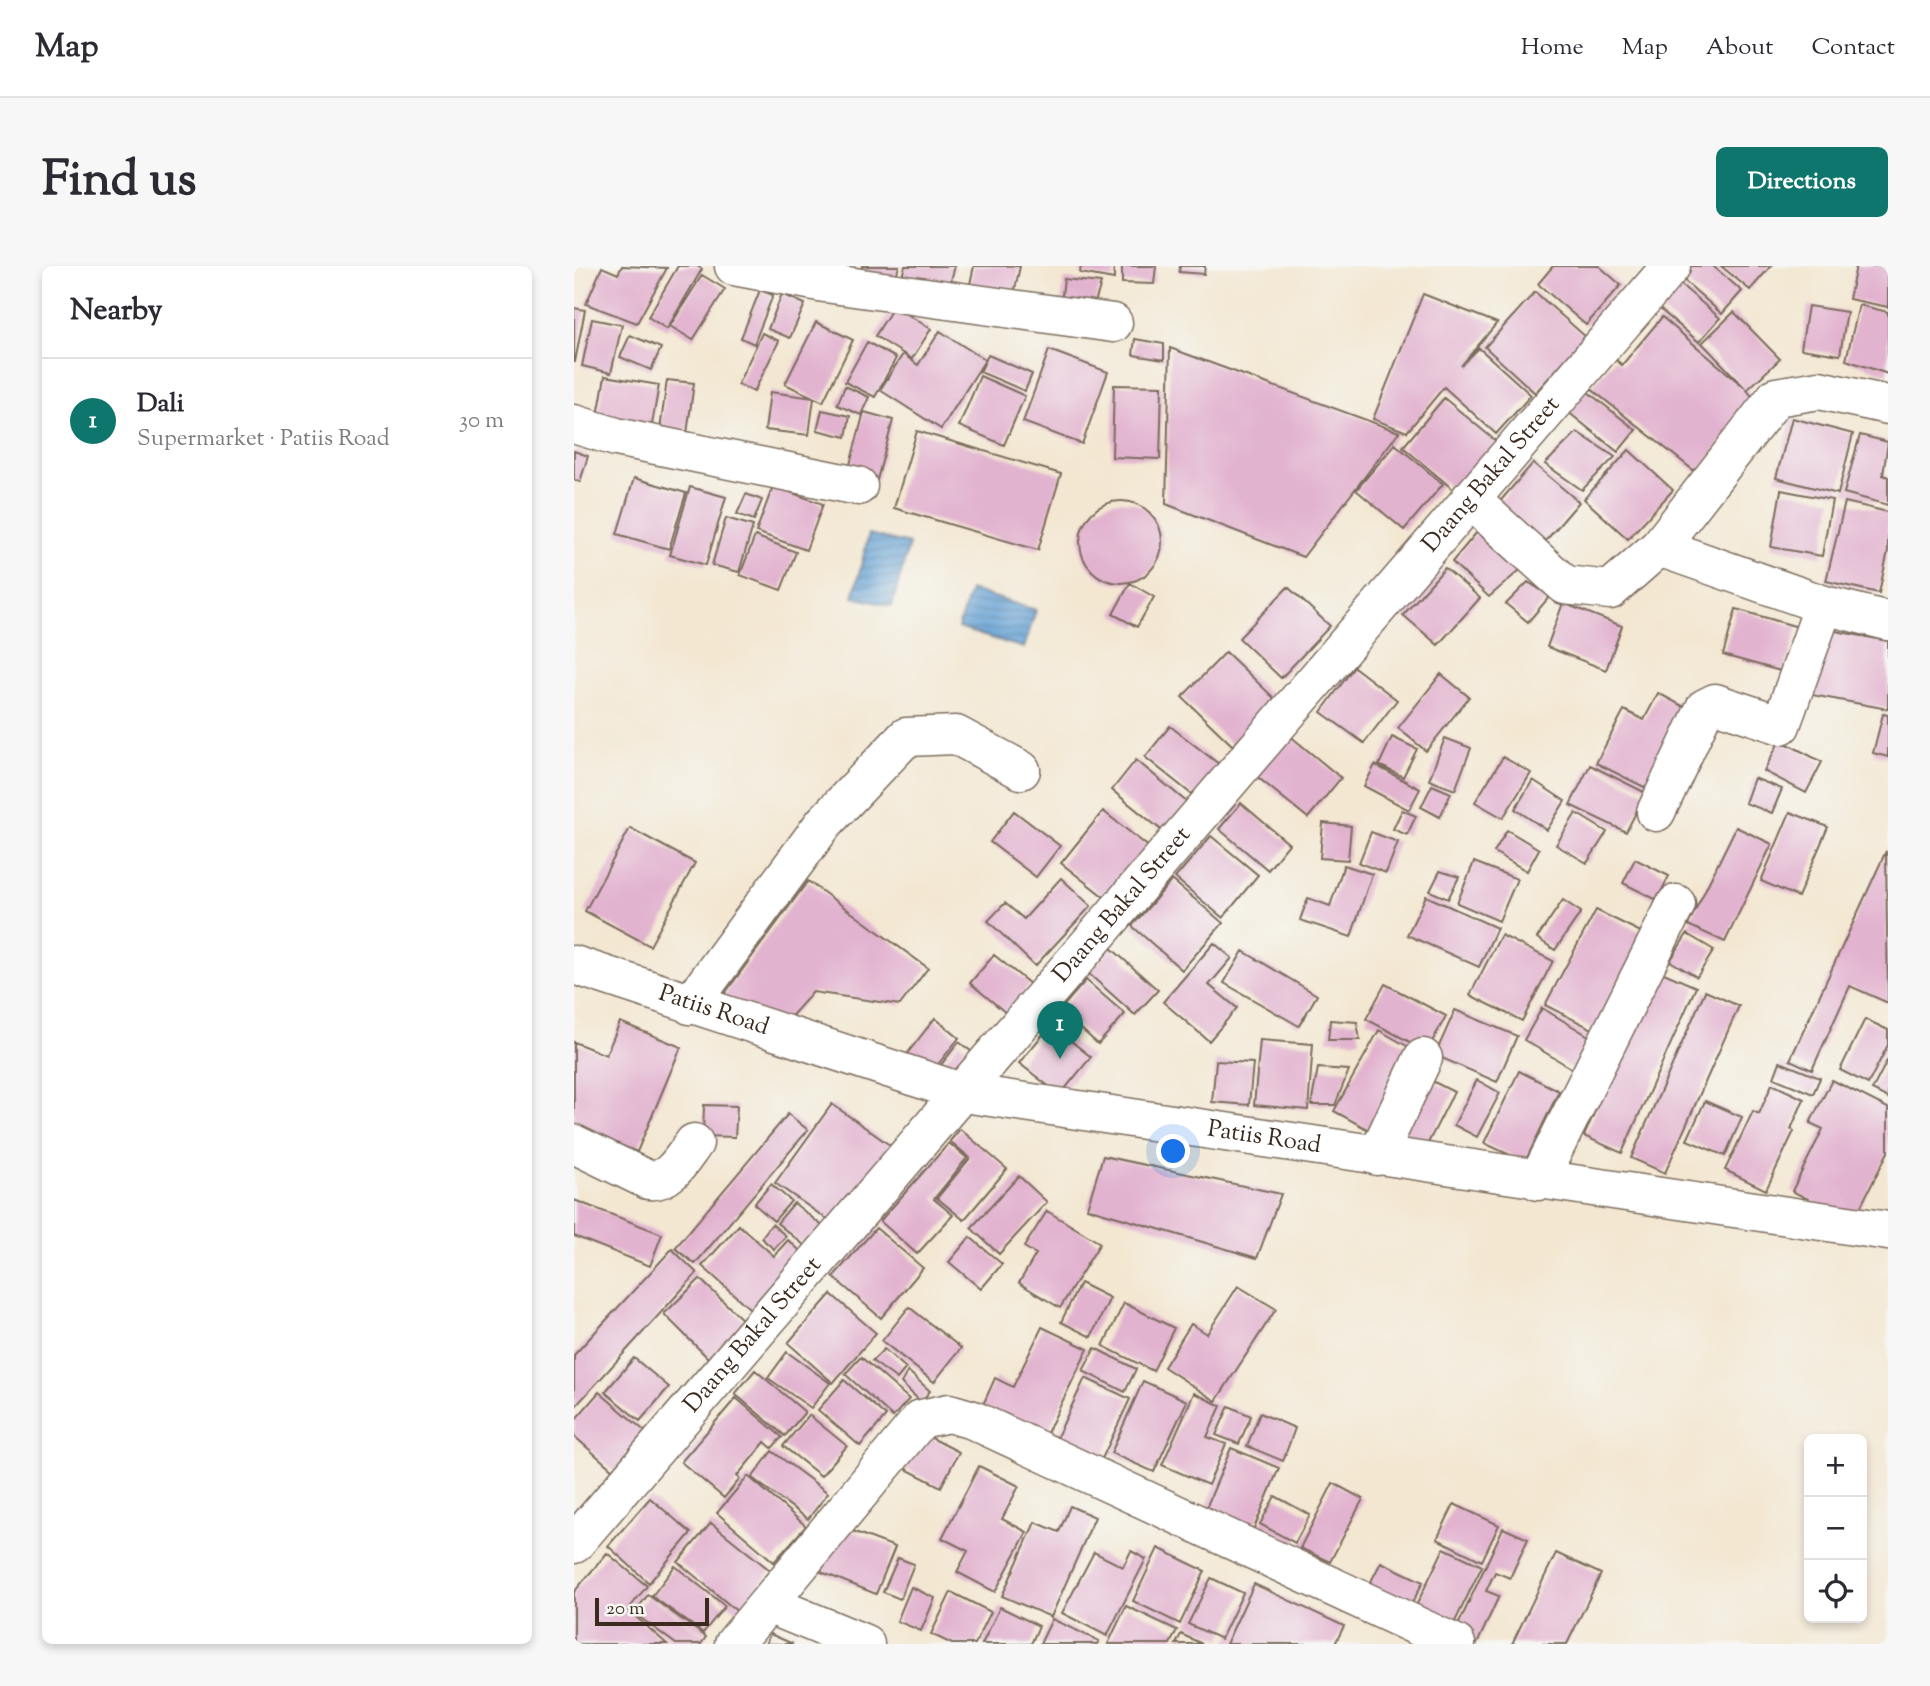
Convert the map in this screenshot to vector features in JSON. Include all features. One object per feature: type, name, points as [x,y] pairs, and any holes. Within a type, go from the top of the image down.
[{"type":"street","points":[[734,266],[825,283],[1113,323]]},
{"type":"street","name":"Daang Bakal Street","points":[[574,1544],[964,1093],[1671,266]]},
{"type":"street","points":[[1470,499],[1565,585],[1611,590],[1659,547],[1776,397],[1819,390],[1888,405]]},
{"type":"street","points":[[574,424],[616,437],[858,486]]},
{"type":"street","points":[[1659,547],[1824,605],[1888,621]]},
{"type":"street","points":[[1656,812],[1705,708],[1715,703],[1781,725],[1824,605]]},
{"type":"street","points":[[690,1004],[824,823],[906,737],[956,735],[1021,770]]},
{"type":"street","points":[[1538,1181],[1676,904]]},
{"type":"street","name":"Patiis Road","points":[[574,965],[964,1093],[1538,1181],[1888,1231]]},
{"type":"street","points":[[1377,1156],[1423,1058]]},
{"type":"street","points":[[574,1144],[648,1180],[657,1181],[668,1176],[694,1143]]},
{"type":"street","points":[[734,1644],[921,1419],[949,1413],[986,1426],[1456,1644]]},
{"type":"street","points":[[768,1604],[866,1644]]},
{"type":"water","points":[[869,534],[909,544],[892,606],[853,597]]},
{"type":"water","points":[[970,590],[1036,610],[1024,648],[958,628]]},
{"type":"building","points":[[622,266],[667,268],[637,323],[586,304],[602,267],[618,274]]},
{"type":"building","points":[[678,266],[697,266],[702,269],[667,329],[648,317]]},
{"type":"building","points":[[862,266],[899,266],[894,283],[860,274]]},
{"type":"building","points":[[905,266],[955,266],[947,295],[900,283]]},
{"type":"building","points":[[974,266],[1020,266],[1014,294],[970,284]]},
{"type":"building","points":[[1081,266],[1114,266],[1114,279],[1080,273]]},
{"type":"building","points":[[1122,266],[1156,266],[1154,284],[1122,283]]},
{"type":"building","points":[[1180,266],[1205,266],[1204,274],[1179,272]]},
{"type":"building","points":[[1553,266],[1599,266],[1621,285],[1586,325],[1538,284]]},
{"type":"building","points":[[1686,266],[1713,266],[1742,291],[1722,314],[1678,275]]},
{"type":"building","points":[[1721,266],[1771,266],[1750,290]]},
{"type":"building","points":[[1856,266],[1888,266],[1888,307],[1849,299]]},
{"type":"building","points":[[702,275],[725,289],[693,340],[670,326]]},
{"type":"building","points":[[1064,279],[1101,283],[1093,309],[1061,302]]},
{"type":"building","points":[[1674,279],[1720,318],[1699,342],[1654,304]]},
{"type":"building","points":[[760,290],[773,295],[754,344],[741,338]]},
{"type":"building","points":[[1535,292],[1586,337],[1535,393],[1485,347]]},
{"type":"building","points":[[782,294],[805,304],[790,338],[768,329]]},
{"type":"building","points":[[1423,294],[1497,323],[1461,366],[1479,348],[1531,395],[1496,434],[1444,387],[1407,432],[1373,419]]},
{"type":"building","points":[[1859,305],[1888,312],[1888,374],[1846,360]]},
{"type":"building","points":[[894,306],[931,329],[912,359],[875,336]]},
{"type":"building","points":[[1808,306],[1847,312],[1840,355],[1801,349]]},
{"type":"building","points":[[574,308],[585,310],[575,362],[574,362]]},
{"type":"building","points":[[1734,312],[1780,359],[1747,390],[1754,399],[1698,474],[1590,388],[1615,359],[1622,365],[1662,317],[1745,388],[1702,343]]},
{"type":"building","points":[[592,319],[622,325],[611,373],[582,366]]},
{"type":"building","points":[[816,322],[853,340],[823,402],[785,384]]},
{"type":"building","points":[[940,331],[985,360],[941,429],[880,390],[903,354],[918,365]]},
{"type":"building","points":[[762,333],[779,341],[754,392],[738,384]]},
{"type":"building","points":[[630,335],[661,348],[651,370],[620,357]]},
{"type":"building","points":[[1135,339],[1164,344],[1164,360],[1133,355]]},
{"type":"building","points":[[867,342],[896,358],[875,397],[845,382]]},
{"type":"building","points":[[1170,348],[1399,432],[1303,557],[1166,504]]},
{"type":"building","points":[[1049,350],[1108,372],[1082,444],[1023,422]]},
{"type":"building","points":[[988,355],[1032,374],[1025,391],[980,372]]},
{"type":"building","points":[[605,376],[659,385],[651,430],[597,422]]},
{"type":"building","points":[[980,376],[1025,396],[1004,445],[959,426]]},
{"type":"building","points":[[667,380],[694,383],[686,441],[659,437]]},
{"type":"building","points":[[1114,385],[1162,386],[1160,459],[1112,457]]},
{"type":"building","points":[[845,386],[869,397],[861,415],[837,405]]},
{"type":"building","points":[[1584,389],[1636,430],[1618,452],[1567,411]]},
{"type":"building","points":[[770,392],[814,398],[809,435],[765,430]]},
{"type":"building","points":[[1444,398],[1497,442],[1455,491],[1403,447]]},
{"type":"building","points":[[822,410],[850,416],[846,437],[817,430]]},
{"type":"building","points":[[864,412],[893,420],[877,480],[848,472]]},
{"type":"building","points":[[1792,418],[1853,434],[1838,494],[1776,478]]},
{"type":"building","points":[[917,431],[1061,474],[1038,550],[894,508]]},
{"type":"building","points":[[1577,432],[1615,457],[1582,490],[1545,464]]},
{"type":"building","points":[[1860,435],[1888,442],[1883,475],[1888,477],[1888,505],[1844,493]]},
{"type":"building","points":[[1395,444],[1443,484],[1404,530],[1356,490]]},
{"type":"building","points":[[1629,450],[1673,490],[1628,539],[1584,499]]},
{"type":"building","points":[[574,451],[588,456],[580,482],[574,480]]},
{"type":"building","points":[[1533,463],[1579,502],[1542,545],[1496,506]]},
{"type":"building","points":[[634,478],[686,493],[669,549],[617,534]]},
{"type":"building","points":[[773,486],[823,504],[806,550],[756,532]]},
{"type":"building","points":[[690,487],[726,497],[706,565],[670,555]]},
{"type":"building","points":[[1781,490],[1832,500],[1822,556],[1771,547]]},
{"type":"building","points":[[746,494],[762,500],[754,520],[737,514]]},
{"type":"building","points":[[1121,501],[1137,504],[1150,513],[1159,526],[1162,542],[1159,558],[1150,571],[1137,580],[1121,583],[1105,580],[1092,571],[1083,558],[1080,542],[1083,526],[1092,513],[1105,504]]},
{"type":"building","points":[[1845,502],[1888,512],[1888,551],[1879,593],[1826,581]]},
{"type":"building","points":[[726,518],[753,526],[739,572],[712,565]]},
{"type":"building","points":[[1477,532],[1520,570],[1489,597],[1452,562]]},
{"type":"building","points":[[755,536],[796,552],[781,590],[740,575]]},
{"type":"building","points":[[1445,568],[1480,598],[1438,645],[1403,615]]},
{"type":"building","points":[[1528,582],[1550,596],[1528,622],[1506,604]]},
{"type":"building","points":[[1130,583],[1154,597],[1137,627],[1113,614]]},
{"type":"building","points":[[1288,587],[1330,626],[1281,678],[1239,638]]},
{"type":"building","points":[[1563,603],[1622,626],[1606,670],[1547,647]]},
{"type":"building","points":[[1736,609],[1798,627],[1784,672],[1723,655]]},
{"type":"building","points":[[1825,629],[1888,641],[1888,709],[1812,695]]},
{"type":"building","points":[[1226,652],[1276,700],[1233,746],[1182,697]]},
{"type":"building","points":[[1354,667],[1397,700],[1364,743],[1321,712]]},
{"type":"building","points":[[1441,674],[1469,697],[1426,751],[1398,728]]},
{"type":"building","points":[[1658,693],[1690,710],[1648,789],[1596,763],[1624,710],[1644,720]]},
{"type":"building","points":[[1883,714],[1888,715],[1888,757],[1873,753]]},
{"type":"building","points":[[1170,726],[1220,765],[1195,797],[1145,757]]},
{"type":"building","points":[[1289,735],[1341,778],[1308,818],[1255,775]]},
{"type":"building","points":[[1392,737],[1417,749],[1403,777],[1379,765]]},
{"type":"building","points":[[1445,738],[1471,748],[1455,790],[1429,780]]},
{"type":"building","points":[[1780,740],[1822,762],[1806,793],[1764,771]]},
{"type":"building","points":[[1503,757],[1531,773],[1503,818],[1475,802]]},
{"type":"building","points":[[1136,760],[1189,804],[1165,833],[1112,790]]},
{"type":"building","points":[[1375,765],[1420,789],[1409,810],[1364,786]]},
{"type":"building","points":[[1590,765],[1646,793],[1626,832],[1570,805]]},
{"type":"building","points":[[1754,778],[1782,789],[1772,813],[1745,803]]},
{"type":"building","points":[[1533,780],[1565,801],[1547,830],[1515,809]]},
{"type":"building","points":[[1432,785],[1451,793],[1440,817],[1421,807]]},
{"type":"building","points":[[1241,803],[1289,844],[1268,870],[1219,829]]},
{"type":"building","points":[[1402,810],[1416,816],[1407,835],[1393,829]]},
{"type":"building","points":[[1014,811],[1060,846],[1036,877],[990,842]]},
{"type":"building","points":[[1103,811],[1150,848],[1108,900],[1061,863]]},
{"type":"building","points":[[1790,812],[1828,827],[1798,897],[1761,881]]},
{"type":"building","points":[[1576,813],[1607,832],[1587,863],[1556,845]]},
{"type":"building","points":[[1323,823],[1351,826],[1348,860],[1320,858]]},
{"type":"building","points":[[1736,827],[1772,844],[1725,942],[1688,925]]},
{"type":"building","points":[[630,828],[695,863],[650,946],[585,911]]},
{"type":"building","points":[[1507,830],[1539,849],[1527,871],[1494,852]]},
{"type":"building","points":[[1371,832],[1398,842],[1386,873],[1359,863]]},
{"type":"building","points":[[1211,836],[1258,875],[1223,918],[1175,878]]},
{"type":"building","points":[[1886,851],[1888,1003],[1850,986],[1812,1070],[1790,1060]]},
{"type":"building","points":[[1635,859],[1669,876],[1657,900],[1623,883]]},
{"type":"building","points":[[1474,862],[1517,879],[1499,921],[1457,903]]},
{"type":"building","points":[[1344,865],[1372,874],[1351,937],[1300,920],[1308,898],[1330,906]]},
{"type":"building","points":[[1440,871],[1459,877],[1448,899],[1430,891]]},
{"type":"building","points":[[1061,878],[1091,906],[1035,966],[988,921],[1005,903],[1024,919]]},
{"type":"building","points":[[1172,880],[1223,923],[1182,970],[1132,926]]},
{"type":"building","points":[[808,881],[928,968],[900,1005],[813,992],[786,1022],[720,1000]]},
{"type":"building","points":[[1426,896],[1497,928],[1479,967],[1407,935]]},
{"type":"building","points":[[1563,900],[1581,912],[1555,950],[1537,938]]},
{"type":"building","points":[[1596,910],[1653,938],[1604,1035],[1545,1005]]},
{"type":"building","points":[[1687,934],[1714,950],[1697,977],[1670,961]]},
{"type":"building","points":[[1501,935],[1553,961],[1522,1021],[1470,995]]},
{"type":"building","points":[[1214,943],[1232,958],[1209,985],[1237,1008],[1209,1041],[1163,1002]]},
{"type":"building","points":[[1111,948],[1158,990],[1135,1015],[1088,973]]},
{"type":"building","points":[[1243,951],[1317,995],[1299,1026],[1224,983]]},
{"type":"building","points":[[994,955],[1030,984],[1006,1013],[970,983]]},
{"type":"building","points":[[1657,970],[1696,987],[1622,1153],[1584,1136]]},
{"type":"building","points":[[1086,980],[1125,1014],[1098,1044],[1060,1010]]},
{"type":"building","points":[[1385,984],[1446,1016],[1427,1051],[1366,1019]]},
{"type":"building","points":[[1705,991],[1739,1006],[1665,1173],[1631,1158]]},
{"type":"building","points":[[1542,1008],[1597,1041],[1578,1072],[1524,1040]]},
{"type":"building","points":[[1455,1010],[1517,1036],[1497,1082],[1435,1055]]},
{"type":"building","points":[[935,1018],[959,1038],[931,1073],[907,1054]]},
{"type":"building","points":[[1865,1019],[1888,1030],[1888,1045],[1868,1084],[1840,1070]]},
{"type":"building","points":[[1330,1020],[1357,1022],[1360,1040],[1328,1040]]},
{"type":"building","points":[[620,1022],[681,1047],[637,1152],[574,1126],[574,1042],[606,1055]]},
{"type":"building","points":[[1051,1025],[1091,1057],[1060,1095],[1019,1063]]},
{"type":"building","points":[[1379,1030],[1419,1053],[1374,1133],[1334,1111]]},
{"type":"building","points":[[1260,1040],[1313,1044],[1308,1110],[1254,1105]]},
{"type":"building","points":[[959,1042],[985,1062],[963,1090],[937,1070]]},
{"type":"building","points":[[1888,1059],[1888,1098],[1872,1090]]},
{"type":"building","points":[[1216,1061],[1253,1063],[1249,1105],[1212,1102]]},
{"type":"building","points":[[1780,1062],[1820,1078],[1813,1094],[1774,1078]]},
{"type":"building","points":[[1318,1068],[1349,1070],[1335,1105],[1311,1105]]},
{"type":"building","points":[[1519,1071],[1559,1091],[1525,1162],[1484,1143]]},
{"type":"building","points":[[1422,1076],[1454,1092],[1424,1151],[1392,1135]]},
{"type":"building","points":[[1477,1080],[1500,1093],[1477,1137],[1454,1125]]},
{"type":"building","points":[[1832,1080],[1888,1108],[1888,1152],[1853,1222],[1792,1191],[1823,1129],[1810,1123]]},
{"type":"building","points":[[1772,1084],[1804,1099],[1791,1129],[1794,1131],[1766,1190],[1725,1170],[1753,1111],[1759,1114]]},
{"type":"building","points":[[1705,1101],[1742,1117],[1725,1156],[1687,1140]]},
{"type":"building","points":[[832,1104],[891,1146],[834,1224],[775,1183]]},
{"type":"building","points":[[704,1105],[737,1106],[735,1137],[703,1136]]},
{"type":"building","points":[[788,1114],[808,1130],[695,1264],[675,1248]]},
{"type":"building","points":[[960,1129],[1007,1169],[964,1220],[937,1198],[970,1158],[950,1141]]},
{"type":"building","points":[[949,1143],[967,1158],[934,1199],[953,1215],[917,1254],[880,1221]]},
{"type":"building","points":[[1103,1156],[1281,1194],[1257,1258],[1087,1208]]},
{"type":"building","points":[[1019,1176],[1047,1202],[999,1254],[971,1228]]},
{"type":"building","points":[[771,1184],[791,1201],[774,1221],[754,1204]]},
{"type":"building","points":[[574,1200],[662,1234],[650,1266],[574,1236]]},
{"type":"building","points":[[794,1203],[831,1233],[814,1253],[777,1223]]},
{"type":"building","points":[[1047,1211],[1100,1243],[1060,1308],[1019,1283],[1036,1254],[1024,1247]]},
{"type":"building","points":[[772,1224],[786,1236],[774,1249],[761,1238]]},
{"type":"building","points":[[739,1225],[774,1256],[788,1240],[808,1258],[757,1315],[702,1266]]},
{"type":"building","points":[[876,1228],[923,1268],[881,1318],[833,1277]]},
{"type":"building","points":[[970,1237],[1002,1264],[981,1289],[949,1262]]},
{"type":"building","points":[[672,1249],[697,1273],[574,1408],[574,1355]]},
{"type":"building","points":[[700,1279],[747,1324],[711,1361],[664,1314]]},
{"type":"building","points":[[1080,1283],[1110,1298],[1091,1337],[1061,1322]]},
{"type":"building","points":[[1238,1286],[1276,1309],[1216,1401],[1164,1367],[1191,1324],[1207,1334]]},
{"type":"building","points":[[831,1294],[876,1333],[833,1383],[788,1343]]},
{"type":"building","points":[[1124,1303],[1174,1328],[1153,1371],[1103,1346]]},
{"type":"building","points":[[909,1307],[961,1348],[934,1382],[882,1341]]},
{"type":"building","points":[[1042,1327],[1088,1349],[1045,1437],[982,1407],[995,1378],[1013,1387]]},
{"type":"building","points":[[1095,1348],[1136,1369],[1125,1392],[1083,1371]]},
{"type":"building","points":[[884,1349],[906,1368],[897,1379],[872,1361]]},
{"type":"building","points":[[787,1352],[830,1383],[811,1408],[768,1378]]},
{"type":"building","points":[[861,1357],[909,1399],[893,1417],[845,1374]]},
{"type":"building","points":[[634,1358],[669,1387],[640,1421],[605,1392]]},
{"type":"building","points":[[755,1370],[805,1412],[785,1436],[735,1394]]},
{"type":"building","points":[[908,1371],[930,1391],[921,1402],[901,1383]]},
{"type":"building","points":[[1085,1378],[1130,1399],[1100,1463],[1055,1441]]},
{"type":"building","points":[[844,1380],[886,1416],[860,1446],[818,1410]]},
{"type":"building","points":[[1143,1381],[1187,1401],[1154,1472],[1111,1453]]},
{"type":"building","points":[[599,1392],[647,1433],[614,1471],[574,1436],[574,1421]]},
{"type":"building","points":[[1194,1393],[1221,1406],[1207,1437],[1226,1444],[1208,1485],[1162,1465]]},
{"type":"building","points":[[736,1398],[782,1437],[772,1448],[765,1442],[737,1476],[740,1479],[724,1498],[681,1462]]},
{"type":"building","points":[[1229,1406],[1251,1416],[1239,1444],[1216,1435]]},
{"type":"building","points":[[1260,1413],[1295,1428],[1283,1461],[1247,1446]]},
{"type":"building","points":[[809,1415],[847,1446],[821,1476],[783,1446]]},
{"type":"building","points":[[918,1431],[959,1452],[941,1487],[900,1466]]},
{"type":"building","points":[[1231,1448],[1279,1468],[1252,1533],[1204,1513]]},
{"type":"building","points":[[772,1451],[828,1493],[808,1519],[752,1478]]},
{"type":"building","points":[[979,1466],[1019,1486],[1002,1519],[1027,1532],[995,1592],[957,1572],[968,1551],[942,1538]]},
{"type":"building","points":[[748,1476],[806,1526],[774,1562],[717,1513]]},
{"type":"building","points":[[1333,1483],[1363,1499],[1330,1562],[1300,1548]]},
{"type":"building","points":[[1275,1496],[1310,1515],[1295,1543],[1260,1524]]},
{"type":"building","points":[[650,1498],[691,1533],[649,1583],[608,1546]]},
{"type":"building","points":[[1454,1504],[1499,1525],[1482,1561],[1437,1539]]},
{"type":"building","points":[[1070,1506],[1095,1517],[1051,1617],[1002,1596],[1035,1522],[1059,1532]]},
{"type":"building","points":[[711,1523],[771,1571],[738,1612],[678,1562]]},
{"type":"building","points":[[839,1526],[895,1547],[876,1594],[821,1572]]},
{"type":"building","points":[[1503,1528],[1528,1539],[1510,1578],[1495,1572],[1486,1591],[1499,1596],[1477,1644],[1454,1634]]},
{"type":"building","points":[[1158,1548],[1205,1571],[1180,1624],[1133,1601]]},
{"type":"building","points":[[1444,1548],[1482,1566],[1450,1632],[1412,1614]]},
{"type":"building","points":[[1131,1551],[1146,1559],[1107,1636],[1062,1613],[1094,1552],[1123,1567]]},
{"type":"building","points":[[607,1553],[647,1586],[628,1610],[667,1644],[574,1644],[574,1592]]},
{"type":"building","points":[[1556,1553],[1601,1574],[1567,1644],[1512,1644]]},
{"type":"building","points":[[898,1558],[914,1564],[900,1599],[883,1592]]},
{"type":"building","points":[[1381,1562],[1423,1582],[1407,1613],[1365,1593]]},
{"type":"building","points":[[675,1566],[725,1606],[703,1633],[652,1596]]},
{"type":"building","points":[[1211,1578],[1243,1593],[1221,1639],[1188,1624]]},
{"type":"building","points":[[1254,1584],[1344,1626],[1335,1644],[1226,1644]]},
{"type":"building","points":[[911,1587],[935,1598],[921,1631],[897,1621]]},
{"type":"building","points":[[951,1592],[991,1612],[975,1644],[952,1644],[931,1634]]},
{"type":"building","points":[[648,1595],[706,1637],[701,1644],[676,1644],[634,1613]]},
{"type":"building","points":[[1126,1606],[1177,1630],[1170,1644],[1108,1644]]},
{"type":"building","points":[[1000,1607],[1039,1626],[1031,1644],[982,1644]]},
{"type":"building","points":[[1052,1619],[1099,1641],[1097,1644],[1040,1644]]},
{"type":"building","points":[[770,1634],[793,1644],[766,1644]]},
{"type":"building","points":[[1181,1634],[1202,1644],[1176,1644]]},
{"type":"place","name":"Dali","points":[[1060,1059]]}]
